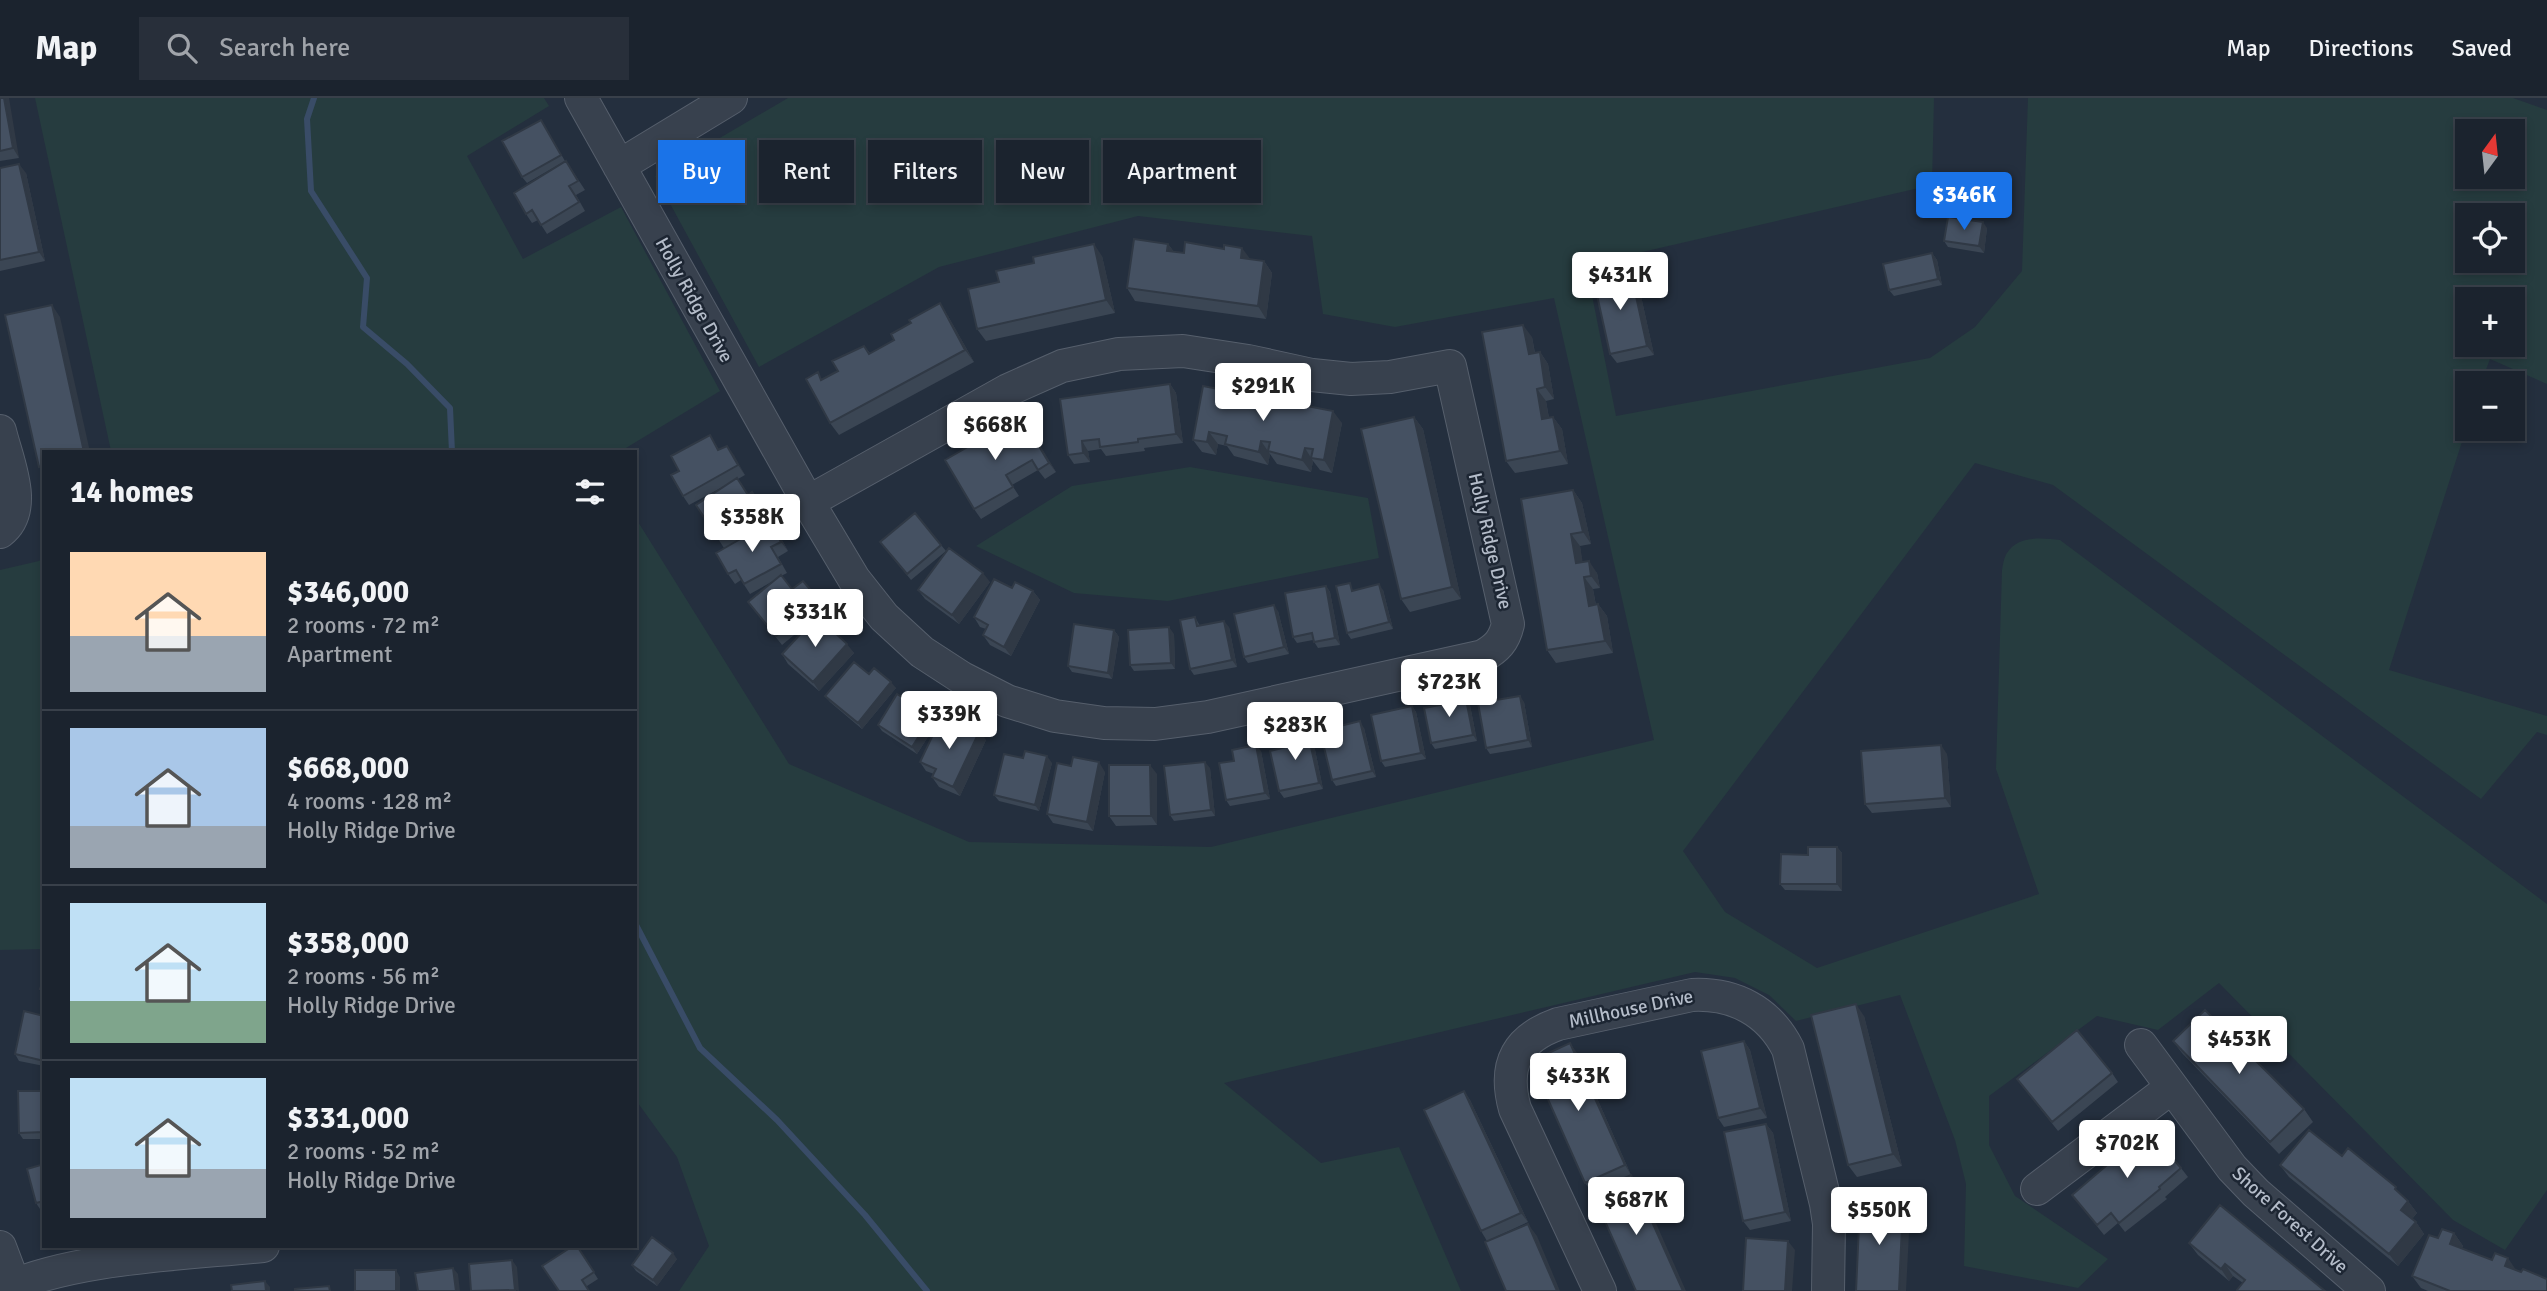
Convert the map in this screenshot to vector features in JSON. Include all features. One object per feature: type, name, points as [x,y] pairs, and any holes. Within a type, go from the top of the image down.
[{"type":"street","name":"Holly Ridge Drive","points":[[581,98],[808,502],[854,579],[884,617],[922,652],[962,678],[1007,701],[1055,716],[1104,723],[1155,724],[1208,717],[1483,656],[1494,650],[1504,638],[1508,624],[1450,366],[1390,377],[1351,379],[1312,375],[1248,360],[1183,351],[1119,354],[1062,366],[1008,390],[808,502]]},
{"type":"street","points":[[619,166],[731,98]]},
{"type":"street","points":[[0,430],[16,507],[12,521],[0,532]]},
{"type":"street","name":"Millhouse Drive","points":[[1600,1291],[1515,1108],[1509,1089],[1513,1063],[1528,1039],[1558,1024],[1692,995],[1712,994],[1752,1007],[1774,1027],[1788,1049],[1826,1204],[1829,1224],[1828,1291]]},
{"type":"street","name":"Shore Forest Drive","points":[[2141,1045],[2232,1168],[2256,1193],[2369,1291]]},
{"type":"street","points":[[2037,1189],[2171,1087]]},
{"type":"street","points":[[0,1247],[7,1287],[78,1268],[246,1248]]},
{"type":"green space","points":[[35,98],[544,98],[549,106],[467,156],[523,259],[621,207],[720,391],[623,450],[111,450]]},
{"type":"green space","points":[[788,98],[1934,98],[1932,185],[1586,265],[1616,416],[1930,358],[1975,327],[2022,271],[2028,98],[2513,98],[2547,110],[2547,384],[2525,374],[2525,371],[2517,371],[2490,359],[2486,371],[2455,371],[2455,441],[2462,441],[2389,670],[2547,716],[2547,735],[2537,732],[2481,799],[2053,485],[1975,463],[1683,851],[1725,912],[1817,968],[2039,894],[1996,769],[2002,570],[2006,555],[2018,543],[2031,539],[2060,540],[2547,904],[2547,1190],[2505,1250],[2453,1220],[2219,983],[2158,1030],[2097,1016],[1989,1096],[1989,1145],[2015,1196],[2108,1259],[2078,1288],[1964,1266],[1966,1184],[1955,1140],[1900,995],[1796,1021],[1769,995],[1735,978],[1695,972],[1224,1083],[1321,1163],[1399,1147],[1461,1291],[679,1291],[709,1246],[677,1157],[637,1102],[637,520],[789,764],[969,842],[1211,847],[1654,740],[1554,298],[1395,327],[1323,314],[1312,236],[1138,216],[939,267],[759,367],[670,203],[745,203],[745,140],[716,140]]},
{"type":"green space","points":[[1190,467],[1368,498],[1379,558],[1168,601],[1074,593],[976,546],[1072,486]]},
{"type":"green space","points":[[42,558],[42,949],[0,950],[0,570]]},
{"type":"building","points":[[0,98],[4,98],[13,148],[0,151]]},
{"type":"building","points":[[541,120],[561,155],[522,177],[502,141]]},
{"type":"building","points":[[566,161],[578,181],[569,186],[579,202],[541,225],[532,210],[526,214],[514,193]]},
{"type":"building","points":[[19,164],[39,252],[0,260],[0,168]]},
{"type":"building","points":[[1948,217],[1983,222],[1979,246],[1944,241]]},
{"type":"building","points":[[1134,239],[1168,244],[1167,251],[1184,253],[1185,242],[1224,249],[1224,245],[1242,248],[1241,258],[1264,261],[1258,306],[1127,288]]},
{"type":"building","points":[[1094,244],[1106,300],[977,329],[968,289],[999,282],[996,271],[1034,263],[1033,257]]},
{"type":"building","points":[[1932,253],[1938,279],[1889,290],[1883,264]]},
{"type":"building","points":[[1630,269],[1647,346],[1610,354],[1593,277]]},
{"type":"building","points":[[940,303],[965,350],[830,423],[806,379],[818,372],[821,380],[838,371],[832,361],[864,346],[869,354],[894,340],[891,334],[911,323],[909,320]]},
{"type":"building","points":[[52,305],[84,450],[42,450],[42,466],[39,467],[5,315]]},
{"type":"building","points":[[1523,325],[1529,354],[1540,352],[1545,387],[1537,389],[1542,419],[1553,417],[1560,451],[1506,461],[1482,332]]},
{"type":"building","points":[[1170,384],[1176,434],[1100,447],[1099,439],[1082,441],[1083,453],[1068,455],[1060,399]]},
{"type":"building","points":[[1203,386],[1333,411],[1324,460],[1311,458],[1313,449],[1305,448],[1302,460],[1268,451],[1270,442],[1261,441],[1259,452],[1225,444],[1227,436],[1209,432],[1207,442],[1193,440]]},
{"type":"building","points":[[1021,416],[1049,463],[1038,470],[1032,460],[1006,475],[1013,487],[974,509],[945,460]]},
{"type":"building","points":[[1414,417],[1452,587],[1401,599],[1361,429]]},
{"type":"building","points":[[710,435],[718,450],[727,446],[738,465],[683,496],[671,475],[679,471],[671,456]]},
{"type":"building","points":[[737,478],[748,495],[752,492],[764,510],[718,539],[696,505]]},
{"type":"building","points":[[1573,490],[1583,532],[1571,534],[1576,563],[1589,561],[1591,576],[1584,577],[1589,606],[1598,604],[1605,641],[1547,650],[1521,499]]},
{"type":"building","points":[[915,513],[941,545],[907,574],[880,542]]},
{"type":"building","points":[[770,522],[781,542],[771,547],[781,564],[744,584],[736,570],[728,574],[716,553]]},
{"type":"building","points":[[949,548],[983,573],[952,615],[918,590]]},
{"type":"building","points":[[781,575],[792,589],[803,581],[819,600],[776,636],[748,602]]},
{"type":"building","points":[[994,579],[1012,588],[1015,582],[1033,591],[1004,647],[983,635],[988,625],[974,617]]},
{"type":"building","points":[[1350,583],[1352,591],[1379,584],[1389,622],[1347,633],[1336,586]]},
{"type":"building","points":[[1326,586],[1335,638],[1314,642],[1312,633],[1293,637],[1285,593]]},
{"type":"building","points":[[1274,605],[1284,647],[1244,657],[1234,614]]},
{"type":"building","points":[[817,616],[847,644],[813,682],[782,654]]},
{"type":"building","points":[[1195,617],[1197,626],[1224,621],[1232,660],[1190,669],[1180,620]]},
{"type":"building","points":[[1074,624],[1114,630],[1108,673],[1068,666]]},
{"type":"building","points":[[1169,627],[1171,663],[1130,665],[1128,630]]},
{"type":"building","points":[[854,662],[869,674],[874,668],[891,682],[858,723],[825,696]]},
{"type":"building","points":[[897,694],[921,709],[924,704],[935,711],[912,747],[878,725]]},
{"type":"building","points":[[1465,694],[1473,735],[1431,743],[1424,708],[1440,705],[1438,699]]},
{"type":"building","points":[[1520,696],[1528,740],[1486,748],[1478,703]]},
{"type":"building","points":[[1412,706],[1421,753],[1381,761],[1371,715]]},
{"type":"building","points":[[1360,721],[1372,771],[1332,780],[1320,731]]},
{"type":"building","points":[[939,722],[956,730],[960,722],[980,730],[953,787],[932,777],[936,769],[920,762]]},
{"type":"building","points":[[1307,729],[1319,783],[1279,791],[1270,751],[1286,747],[1283,734]]},
{"type":"building","points":[[1256,745],[1265,793],[1226,800],[1219,763],[1234,761],[1232,750]]},
{"type":"building","points":[[1941,745],[1945,798],[1865,804],[1861,751]]},
{"type":"building","points":[[1025,751],[1047,756],[1035,805],[994,795],[1004,754],[1023,758]]},
{"type":"building","points":[[1073,757],[1099,762],[1087,822],[1047,814],[1057,763],[1071,766]]},
{"type":"building","points":[[1205,762],[1211,810],[1170,815],[1164,766]]},
{"type":"building","points":[[1109,765],[1150,765],[1151,816],[1109,816]]},
{"type":"building","points":[[1808,847],[1837,847],[1837,884],[1780,884],[1781,854],[1808,855]]},
{"type":"building","points":[[1856,1004],[1893,1154],[1848,1165],[1811,1015]]},
{"type":"building","points":[[2205,1010],[2304,1109],[2270,1142],[2173,1041]]},
{"type":"building","points":[[24,1011],[42,1016],[42,1061],[15,1054]]},
{"type":"building","points":[[2077,1030],[2112,1073],[2052,1122],[2017,1079]]},
{"type":"building","points":[[1744,1041],[1760,1108],[1718,1118],[1701,1051]]},
{"type":"building","points":[[1570,1043],[1625,1165],[1585,1183],[1531,1061]]},
{"type":"building","points":[[18,1091],[42,1091],[42,1132],[19,1133]]},
{"type":"building","points":[[1464,1091],[1521,1213],[1481,1231],[1424,1110]]},
{"type":"building","points":[[1766,1124],[1785,1212],[1743,1221],[1724,1132]]},
{"type":"building","points":[[2148,1130],[2181,1168],[2119,1223],[2111,1213],[2097,1225],[2072,1195]]},
{"type":"building","points":[[2309,1130],[2342,1156],[2348,1148],[2396,1187],[2408,1201],[2401,1210],[2416,1222],[2389,1254],[2280,1165]]},
{"type":"building","points":[[42,1165],[42,1202],[36,1203],[27,1169]]},
{"type":"building","points":[[1631,1175],[1683,1291],[1636,1291],[1592,1192]]},
{"type":"building","points":[[1860,1203],[1903,1205],[1899,1291],[1856,1291]]},
{"type":"building","points":[[2220,1205],[2325,1291],[2237,1290],[2245,1280],[2225,1264],[2221,1269],[2189,1243]]},
{"type":"building","points":[[1528,1224],[1557,1291],[1506,1291],[1485,1242]]},
{"type":"building","points":[[2442,1229],[2454,1233],[2450,1244],[2492,1260],[2495,1253],[2508,1258],[2505,1266],[2521,1272],[2523,1269],[2547,1279],[2547,1291],[2450,1291],[2412,1276],[2429,1235],[2438,1238]]},
{"type":"building","points":[[652,1237],[673,1253],[653,1280],[632,1265]]},
{"type":"building","points":[[1746,1238],[1788,1241],[1785,1291],[1743,1291]]},
{"type":"building","points":[[570,1248],[578,1248],[594,1272],[582,1280],[589,1291],[559,1291],[542,1266]]},
{"type":"building","points":[[512,1260],[515,1290],[471,1291],[469,1264]]},
{"type":"building","points":[[453,1268],[456,1291],[418,1291],[415,1273]]},
{"type":"building","points":[[355,1270],[396,1270],[396,1291],[355,1291]]},
{"type":"building","points":[[265,1281],[266,1291],[232,1291],[231,1285]]},
{"type":"building","points":[[329,1286],[330,1291],[295,1291],[295,1289]]},
{"type":"waterway","points":[[314,98],[307,119],[311,191],[367,278],[363,327],[407,364],[450,408],[452,450]]},
{"type":"waterway","points":[[637,927],[700,1048],[777,1120],[865,1215],[927,1291]]}]
